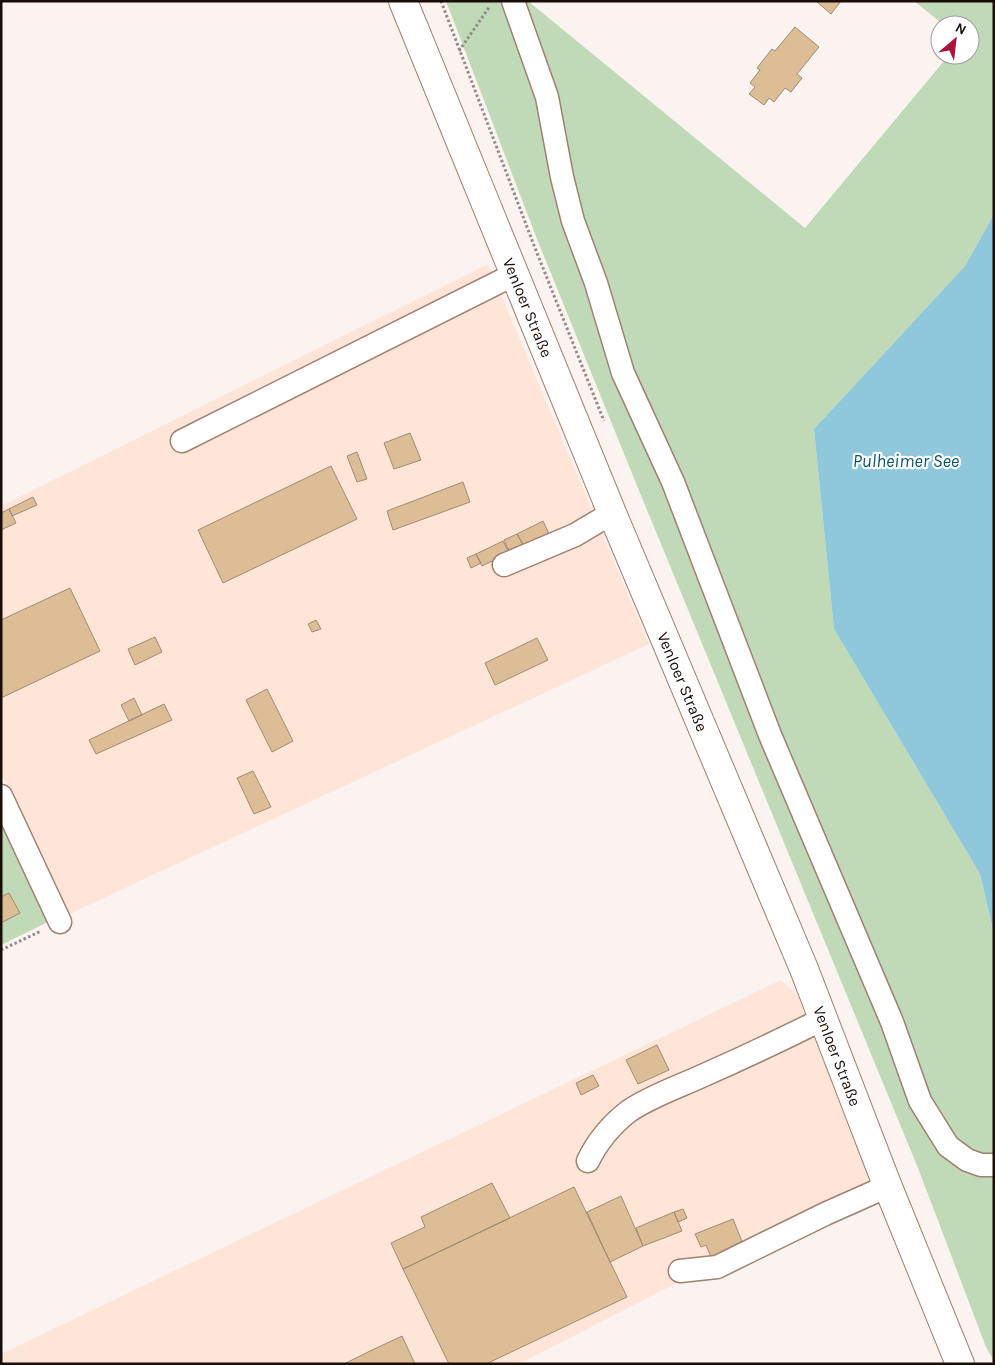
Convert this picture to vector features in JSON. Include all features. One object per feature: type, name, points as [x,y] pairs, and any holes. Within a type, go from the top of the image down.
[{"type":"main road","name":"Venloer Straße","points":[[403,1],[612,513],[804,969],[888,1186],[960,1364]]},
{"type":"street","points":[[513,1],[546,97],[573,221],[596,283],[623,373],[672,482],[770,736],[892,1022],[920,1101],[948,1146],[967,1160],[981,1165],[994,1165]]},
{"type":"street","points":[[182,441],[514,274]]},
{"type":"street","points":[[504,565],[575,536],[612,513]]},
{"type":"street","points":[[1,796],[60,922]]},
{"type":"street","points":[[588,1160],[596,1144],[604,1134],[620,1118],[645,1101],[772,1045],[823,1019]]},
{"type":"street","points":[[680,1271],[717,1267],[825,1214],[888,1186]]},
{"type":"path","points":[[459,50],[493,1]]},
{"type":"path","points":[[1,950],[60,922]]},
{"type":"shaded area","points":[[488,264],[649,644],[65,916],[1,773],[1,506]]},
{"type":"shaded area","points":[[781,980],[797,995],[873,1182],[519,1364],[1,1364],[1,1354]]},
{"type":"green space","points":[[446,1],[528,1],[805,228],[941,65],[980,65],[980,15],[932,15],[914,1],[994,1],[994,214],[965,266],[814,429],[834,629],[980,874],[994,934],[994,1361],[986,1347],[918,1168],[537,239]]},
{"type":"green space","points":[[1,816],[52,920],[1,945]]},
{"type":"water","name":"Pulheimer See","points":[[994,214],[994,934],[980,874],[834,629],[814,429],[965,266]]},
{"type":"building","points":[[816,1],[841,1],[831,14]]},
{"type":"building","points":[[795,27],[819,47],[797,74],[802,78],[791,92],[785,88],[774,102],[769,98],[764,105],[749,94],[755,87],[750,83],[760,70],[757,68],[772,49],[775,51]]},
{"type":"building","points":[[410,433],[421,460],[394,469],[384,443]]},
{"type":"building","points":[[357,452],[367,479],[357,482],[347,456]]},
{"type":"building","points":[[331,466],[357,519],[223,583],[198,530]]},
{"type":"building","points":[[463,482],[470,502],[393,530],[387,511]]},
{"type":"building","points":[[33,497],[37,505],[12,516],[9,509]]},
{"type":"building","points":[[9,509],[16,523],[1,530],[1,513]]},
{"type":"building","points":[[543,521],[550,536],[525,548],[517,534]]},
{"type":"building","points":[[517,534],[524,546],[517,550],[515,547],[509,551],[504,540]]},
{"type":"building","points":[[503,541],[509,553],[482,566],[476,554]]},
{"type":"building","points":[[476,554],[481,563],[471,568],[467,558]]},
{"type":"building","points":[[70,588],[100,651],[1,698],[1,620]]},
{"type":"building","points":[[316,620],[321,629],[312,632],[308,624]]},
{"type":"building","points":[[155,637],[162,652],[135,665],[128,649]]},
{"type":"building","points":[[537,638],[548,660],[495,685],[485,663]]},
{"type":"building","points":[[267,689],[293,741],[272,752],[246,700]]},
{"type":"building","points":[[134,698],[142,715],[129,721],[121,705]]},
{"type":"building","points":[[164,704],[172,720],[96,754],[89,740]]},
{"type":"building","points":[[253,771],[271,807],[254,814],[237,778]]},
{"type":"building","points":[[9,893],[20,913],[1,923],[1,897]]},
{"type":"building","points":[[657,1045],[669,1070],[638,1084],[626,1060]]},
{"type":"building","points":[[593,1075],[599,1086],[581,1095],[576,1083]]},
{"type":"building","points":[[492,1183],[510,1218],[403,1269],[391,1243],[425,1227],[421,1217]]},
{"type":"building","points":[[574,1187],[627,1297],[486,1364],[449,1364],[403,1269]]},
{"type":"building","points":[[621,1196],[643,1246],[610,1262],[587,1212]]},
{"type":"building","points":[[683,1209],[687,1218],[678,1222],[674,1212]]},
{"type":"building","points":[[674,1212],[682,1231],[643,1246],[636,1228]]},
{"type":"building","points":[[733,1219],[743,1244],[711,1257],[706,1245],[701,1247],[695,1234]]},
{"type":"building","points":[[402,1336],[415,1364],[344,1364],[370,1351]]}]
